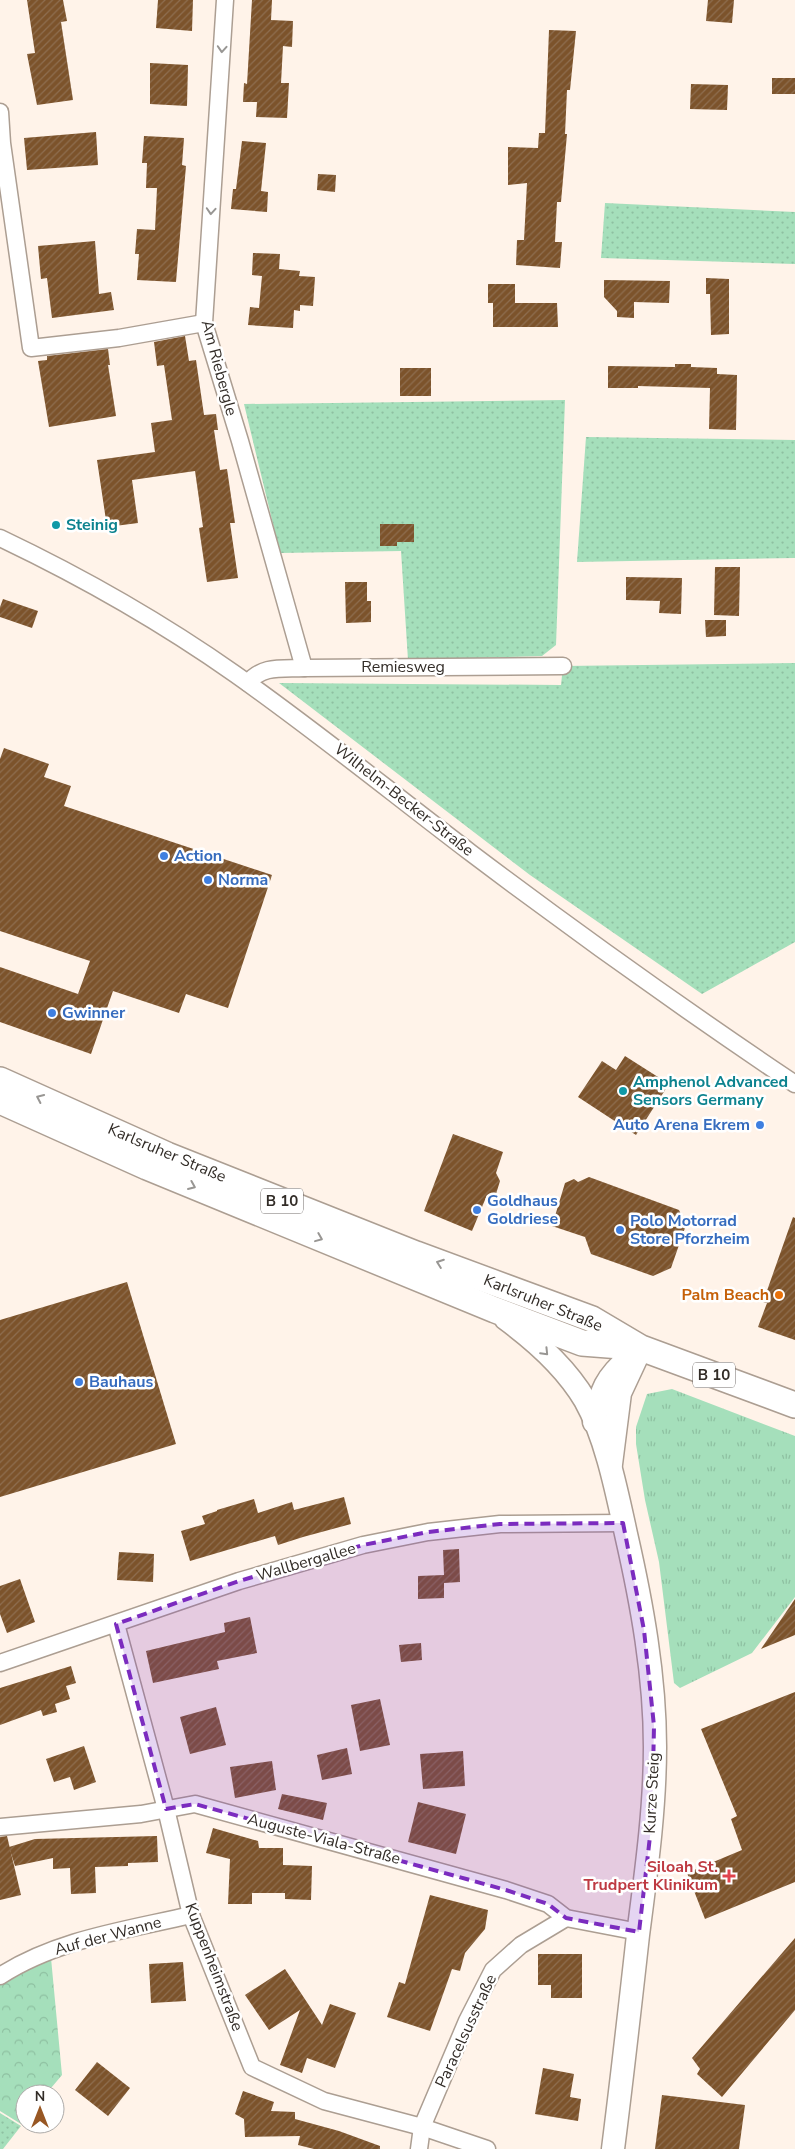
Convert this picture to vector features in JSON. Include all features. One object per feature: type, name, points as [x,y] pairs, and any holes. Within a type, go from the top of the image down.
[{"type":"main road","name":"Karlsruher Straße","points":[[0,1080],[167,1155],[398,1247],[592,1319],[641,1348]]},
{"type":"main road","name":"Karlsruher Straße","points":[[0,1101],[122,1156],[495,1310],[582,1343],[641,1348]]},
{"type":"main road","points":[[0,1119],[122,1156]]},
{"type":"main road","name":"Kurze Steig","points":[[495,1310],[529,1336],[566,1374],[585,1401],[611,1469],[635,1572],[644,1630],[654,1726],[652,1819],[613,2149]]},
{"type":"main road","name":"B 10","points":[[641,1348],[795,1404]]},
{"type":"main road","points":[[594,1422],[605,1383],[619,1366],[641,1348]]},
{"type":"main road","name":"Kurze Steig","points":[[611,1469],[620,1393],[641,1348]]},
{"type":"street","name":"Am Riebergle","points":[[225,0],[204,323],[240,441],[304,668]]},
{"type":"street","points":[[0,112],[2,143],[31,348],[119,338],[204,323]]},
{"type":"street","name":"Wilhelm-Becker-Straße","points":[[0,538],[94,586],[182,638],[248,683],[372,774],[468,850],[604,952],[795,1084]]},
{"type":"street","name":"Remiesweg","points":[[248,683],[255,674],[263,671],[304,668],[563,666]]},
{"type":"street","name":"Wallbergallee","points":[[0,1662],[239,1581],[363,1545],[419,1534],[500,1524],[624,1523]]},
{"type":"street","name":"Kuppenheimstraße","points":[[116,1624],[166,1809],[191,1915],[252,2067],[324,2101],[422,2128],[487,2149]]},
{"type":"street","name":"Auguste-Viala-Straße","points":[[0,1827],[141,1814],[195,1804],[506,1890],[548,1904],[566,1918],[639,1932]]},
{"type":"street","name":"Auf der Wanne","points":[[0,1976],[50,1951],[109,1932],[191,1915]]},
{"type":"street","name":"Paracelsusstraße","points":[[418,2149],[422,2128],[467,2021],[494,1970],[521,1945],[566,1918]]},
{"type":"highlighted area","points":[[623,1523],[644,1630],[654,1726],[652,1819],[639,1932],[566,1918],[548,1904],[506,1890],[195,1804],[166,1809],[116,1624],[239,1581],[363,1545],[428,1532],[500,1524]]},
{"type":"green space","points":[[605,203],[795,212],[795,264],[601,258]]},
{"type":"green space","points":[[565,400],[556,645],[542,656],[408,660],[401,551],[280,553],[244,404]]},
{"type":"green space","points":[[586,437],[795,440],[795,558],[577,562]]},
{"type":"green space","points":[[795,663],[795,942],[702,994],[530,875],[279,683],[561,685],[563,666]]},
{"type":"green space","points":[[672,1389],[795,1436],[795,1597],[752,1653],[680,1688],[674,1683],[659,1562],[645,1500],[636,1444],[636,1427],[647,1394]]},
{"type":"green space","points":[[51,1958],[62,2075],[54,2084],[15,2084],[15,2120],[0,2111],[0,1983]]},
{"type":"green space","points":[[0,2113],[15,2122],[15,2134],[3,2149],[0,2149]]},
{"type":"building","points":[[27,0],[63,0],[67,21],[61,22],[73,100],[37,105],[27,54],[35,53]]},
{"type":"building","points":[[158,0],[193,0],[192,31],[156,28]]},
{"type":"building","points":[[252,0],[272,0],[271,20],[293,21],[292,47],[283,46],[281,83],[289,83],[287,118],[256,117],[257,102],[243,102],[244,83],[247,84]]},
{"type":"building","points":[[708,0],[734,0],[732,23],[706,21]]},
{"type":"building","points":[[549,30],[576,31],[570,90],[567,90],[565,134],[567,134],[561,202],[557,202],[555,242],[562,242],[560,268],[516,265],[517,240],[524,240],[527,183],[508,185],[508,147],[538,148],[539,133],[545,133]]},
{"type":"building","points":[[150,63],[188,65],[187,106],[150,104]]},
{"type":"building","points":[[772,78],[795,78],[795,94],[772,94]]},
{"type":"building","points":[[691,84],[728,85],[727,110],[690,109]]},
{"type":"building","points":[[96,132],[98,165],[27,170],[24,138]]},
{"type":"building","points":[[144,136],[184,138],[182,165],[186,166],[176,282],[137,280],[139,254],[135,254],[137,229],[155,230],[157,188],[146,188],[147,163],[142,163]]},
{"type":"building","points":[[242,141],[266,143],[261,191],[268,192],[267,212],[231,209],[233,189],[236,189]]},
{"type":"building","points":[[318,174],[336,175],[335,192],[317,190]]},
{"type":"building","points":[[95,241],[99,294],[111,292],[114,310],[52,318],[47,278],[41,279],[38,246]]},
{"type":"building","points":[[253,253],[280,254],[279,269],[300,271],[299,276],[315,277],[313,306],[300,305],[300,311],[294,310],[293,328],[248,325],[250,307],[259,308],[262,276],[252,275]]},
{"type":"building","points":[[706,278],[729,279],[729,334],[711,335],[710,294],[706,294]]},
{"type":"building","points":[[604,280],[670,281],[669,303],[634,302],[634,318],[617,317],[617,311],[604,297]]},
{"type":"building","points":[[488,284],[515,284],[515,303],[557,303],[558,327],[493,327],[493,303],[488,303]]},
{"type":"building","points":[[185,336],[189,361],[196,360],[204,415],[216,414],[218,430],[214,430],[220,470],[227,469],[235,523],[230,523],[238,578],[207,582],[199,528],[203,527],[195,471],[132,480],[138,523],[107,527],[97,460],[155,452],[151,423],[172,420],[164,365],[157,366],[154,342]]},
{"type":"building","points":[[108,349],[110,365],[108,365],[116,416],[49,427],[38,361],[47,360],[47,356]]},
{"type":"building","points":[[675,364],[691,364],[691,367],[717,368],[717,374],[737,375],[736,430],[709,429],[710,388],[638,386],[638,388],[608,388],[608,366],[675,367]]},
{"type":"building","points":[[400,368],[431,368],[431,396],[400,396]]},
{"type":"building","points":[[380,524],[414,524],[414,542],[397,542],[397,546],[380,546]]},
{"type":"building","points":[[715,567],[740,567],[739,616],[714,615]]},
{"type":"building","points":[[626,577],[682,578],[681,614],[659,613],[660,601],[626,600]]},
{"type":"building","points":[[345,582],[367,582],[367,601],[371,601],[371,622],[346,623]]},
{"type":"building","points":[[3,599],[38,611],[32,628],[0,617],[0,607]]},
{"type":"building","points":[[705,620],[726,620],[726,636],[706,637]]},
{"type":"building","points":[[4,748],[49,764],[44,777],[71,786],[64,806],[272,875],[228,1008],[186,994],[179,1013],[113,991],[91,1054],[0,1022],[0,967],[78,994],[90,961],[0,931],[0,759]]},
{"type":"building","name":"Amphenol Advanced Sensors Germany","points":[[625,1056],[669,1084],[636,1135],[578,1097],[602,1061],[616,1070]]},
{"type":"building","points":[[453,1134],[503,1152],[496,1173],[500,1181],[496,1194],[487,1195],[472,1231],[424,1211]]},
{"type":"building","points":[[589,1177],[679,1210],[686,1225],[671,1268],[653,1276],[591,1254],[585,1237],[552,1226],[565,1183],[574,1179],[578,1182]]},
{"type":"building","points":[[793,1217],[795,1218],[795,1340],[758,1327],[767,1303],[763,1302]]},
{"type":"building","name":"Bauhaus","points":[[127,1282],[176,1444],[0,1497],[0,1320]]},
{"type":"building","points":[[344,1497],[351,1524],[278,1545],[275,1536],[190,1561],[181,1531],[205,1524],[202,1516],[254,1499],[258,1513],[292,1502],[294,1510]]},
{"type":"building","points":[[459,1549],[460,1582],[444,1583],[444,1598],[418,1599],[418,1576],[444,1575],[443,1550]]},
{"type":"building","points":[[119,1552],[154,1554],[153,1582],[117,1580]]},
{"type":"building","points":[[20,1579],[35,1622],[7,1633],[0,1614],[0,1586]]},
{"type":"building","points":[[795,1599],[795,1635],[761,1649]]},
{"type":"building","points":[[250,1617],[257,1653],[217,1661],[219,1669],[153,1683],[146,1651],[225,1632],[224,1623]]},
{"type":"building","points":[[421,1643],[422,1660],[401,1662],[399,1645]]},
{"type":"building","points":[[71,1666],[76,1683],[66,1686],[70,1699],[55,1704],[57,1712],[43,1716],[41,1710],[0,1725],[0,1688]]},
{"type":"building","points":[[795,1692],[795,1882],[705,1919],[687,1873],[742,1850],[731,1819],[737,1816],[701,1729]]},
{"type":"building","points":[[380,1699],[390,1745],[360,1751],[351,1705]]},
{"type":"building","points":[[216,1707],[226,1745],[190,1754],[180,1717]]},
{"type":"building","points":[[84,1746],[96,1782],[74,1790],[70,1777],[54,1782],[46,1759]]},
{"type":"building","points":[[347,1748],[352,1774],[322,1780],[317,1755]]},
{"type":"building","points":[[463,1751],[465,1786],[423,1789],[420,1754]]},
{"type":"building","points":[[272,1761],[276,1790],[235,1798],[230,1767]]},
{"type":"building","points":[[282,1794],[327,1803],[323,1820],[278,1809]]},
{"type":"building","points":[[418,1802],[466,1814],[456,1854],[408,1842]]},
{"type":"building","points":[[213,1828],[258,1841],[259,1848],[283,1848],[283,1865],[312,1866],[311,1900],[285,1899],[285,1893],[252,1893],[252,1904],[228,1904],[230,1859],[206,1853]]},
{"type":"building","points":[[7,1836],[21,1895],[0,1900],[0,1837]]},
{"type":"building","points":[[157,1836],[158,1862],[128,1863],[128,1866],[95,1867],[96,1893],[71,1894],[70,1868],[53,1869],[53,1858],[15,1866],[9,1847],[35,1839]]},
{"type":"building","points":[[430,1895],[488,1910],[485,1929],[465,1953],[460,1971],[452,1969],[430,2031],[387,2017],[399,1982],[405,1984]]},
{"type":"building","points":[[795,1938],[795,2010],[722,2097],[697,2074],[700,2069],[692,2058]]},
{"type":"building","points":[[538,1954],[582,1954],[582,1998],[551,1998],[551,1985],[538,1985]]},
{"type":"building","points":[[183,1962],[186,2001],[151,2003],[149,1964]]},
{"type":"building","points":[[285,1969],[322,2025],[330,2004],[356,2013],[335,2068],[307,2058],[302,2073],[280,2065],[300,2010],[269,2030],[245,1995]]},
{"type":"building","points":[[97,2062],[130,2088],[108,2116],[75,2090]]},
{"type":"building","points":[[543,2068],[574,2074],[570,2097],[581,2099],[578,2121],[535,2114]]},
{"type":"building","points":[[243,2091],[274,2102],[271,2111],[295,2112],[295,2119],[339,2131],[380,2146],[380,2149],[314,2149],[298,2145],[300,2136],[245,2137],[244,2119],[235,2114]]},
{"type":"building","points":[[662,2095],[745,2105],[739,2149],[655,2149]]},
{"type":"place","name":"Steinig","points":[[56,525]]},
{"type":"place","name":"Action","points":[[164,856]]},
{"type":"place","name":"Norma","points":[[208,880]]},
{"type":"place","name":"Gwinner","points":[[52,1013]]},
{"type":"place","name":"Amphenol Advanced Sensors Germany","points":[[623,1091]]},
{"type":"place","name":"Auto Arena Ekrem","points":[[760,1125]]},
{"type":"place","name":"Goldhaus Goldriese","points":[[477,1210]]},
{"type":"place","name":"Polo Motorrad Store Pforzheim","points":[[620,1230]]},
{"type":"place","name":"Palm Beach","points":[[779,1295]]},
{"type":"place","name":"Bauhaus","points":[[79,1382]]},
{"type":"place","name":"Siloah St. Trudpert Klinikum","points":[[729,1876]]}]
